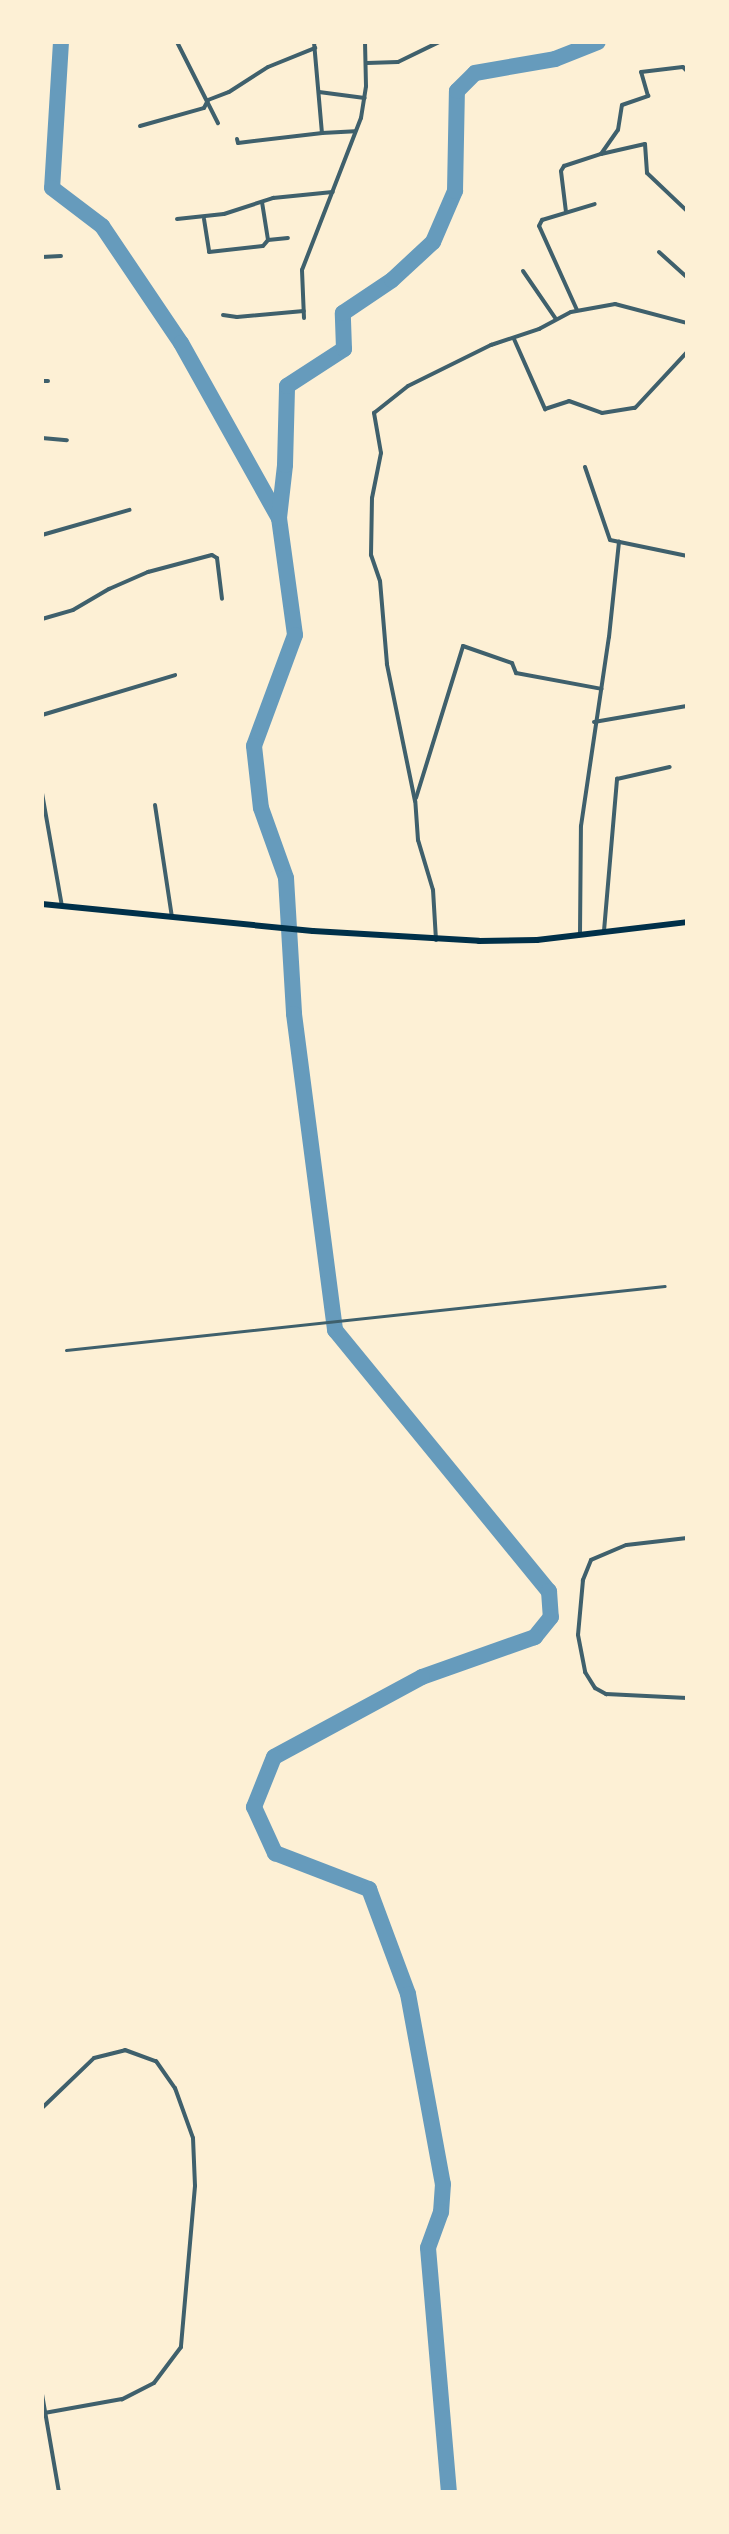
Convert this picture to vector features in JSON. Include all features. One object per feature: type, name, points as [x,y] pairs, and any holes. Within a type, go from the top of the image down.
[{"type":"main road","points":[[42,904],[436,940],[508,942],[603,934],[687,922]]},
{"type":"street","points":[[177,42],[218,123]]},
{"type":"street","points":[[304,318],[302,270],[357,130],[365,98],[365,42]]},
{"type":"street","points":[[367,63],[398,62],[439,42]]},
{"type":"street","points":[[140,126],[204,108],[208,100],[229,92],[268,67],[314,45],[322,133]]},
{"type":"street","points":[[601,154],[618,130],[622,105],[648,96],[641,72],[683,67],[687,71]]},
{"type":"street","points":[[319,92],[365,98]]},
{"type":"street","points":[[237,139],[238,143],[357,130]]},
{"type":"street","points":[[566,212],[561,171],[564,166],[645,144],[647,173],[687,211]]},
{"type":"street","points":[[177,219],[203,218],[291,195],[333,192]]},
{"type":"street","points":[[262,202],[268,240]]},
{"type":"street","points":[[577,310],[539,226],[542,220],[595,204]]},
{"type":"street","points":[[203,218],[209,252],[263,246],[268,240],[288,238]]},
{"type":"street","points":[[659,252],[687,277]]},
{"type":"street","points":[[42,257],[61,256]]},
{"type":"street","points":[[523,271],[556,319]]},
{"type":"street","points":[[436,940],[437,918],[418,840],[415,801],[387,664],[380,581],[371,555],[372,498],[381,453],[374,413],[408,386],[491,345],[514,339],[577,310],[615,304],[687,323]]},
{"type":"street","points":[[223,315],[304,311]]},
{"type":"street","points":[[514,339],[545,409],[569,401],[602,413],[635,408],[687,352]]},
{"type":"street","points":[[42,438],[67,440]]},
{"type":"street","points":[[585,467],[610,540],[687,556]]},
{"type":"street","points":[[42,535],[129,510]]},
{"type":"street","points":[[580,936],[581,826],[594,722],[602,689],[619,542]]},
{"type":"street","points":[[42,619],[82,606],[109,589],[148,572],[212,555],[217,558],[222,599]]},
{"type":"street","points":[[415,801],[463,646],[512,663],[516,673],[602,689]]},
{"type":"street","points":[[42,715],[175,675]]},
{"type":"street","points":[[594,722],[687,706]]},
{"type":"street","points":[[603,934],[617,779],[670,767]]},
{"type":"street","points":[[42,793],[62,906]]},
{"type":"street","points":[[155,805],[172,917]]},
{"type":"street","points":[[66,1350],[665,1286]]},
{"type":"street","points":[[687,1538],[626,1545],[591,1560],[583,1580],[578,1635],[585,1672],[595,1688],[606,1694],[687,1698]]},
{"type":"street","points":[[42,2108],[94,2058],[125,2050],[156,2061],[175,2088],[193,2138],[195,2186],[181,2347],[154,2383],[133,2393],[44,2413]]},
{"type":"street","points":[[42,2394],[59,2492]]},
{"type":"waterway","points":[[61,42],[52,188],[102,226],[181,343],[279,518],[295,635],[254,746],[261,808],[286,878],[294,1014],[335,1330],[549,1591],[551,1617],[535,1637],[422,1677],[274,1757],[254,1807],[275,1853],[369,1889],[408,1994],[443,2184],[441,2212],[428,2248],[449,2492]]},
{"type":"waterway","points":[[279,518],[285,465],[287,386],[344,349],[343,313],[392,280],[433,242],[455,191],[457,91],[475,73],[555,59],[598,42]]}]
